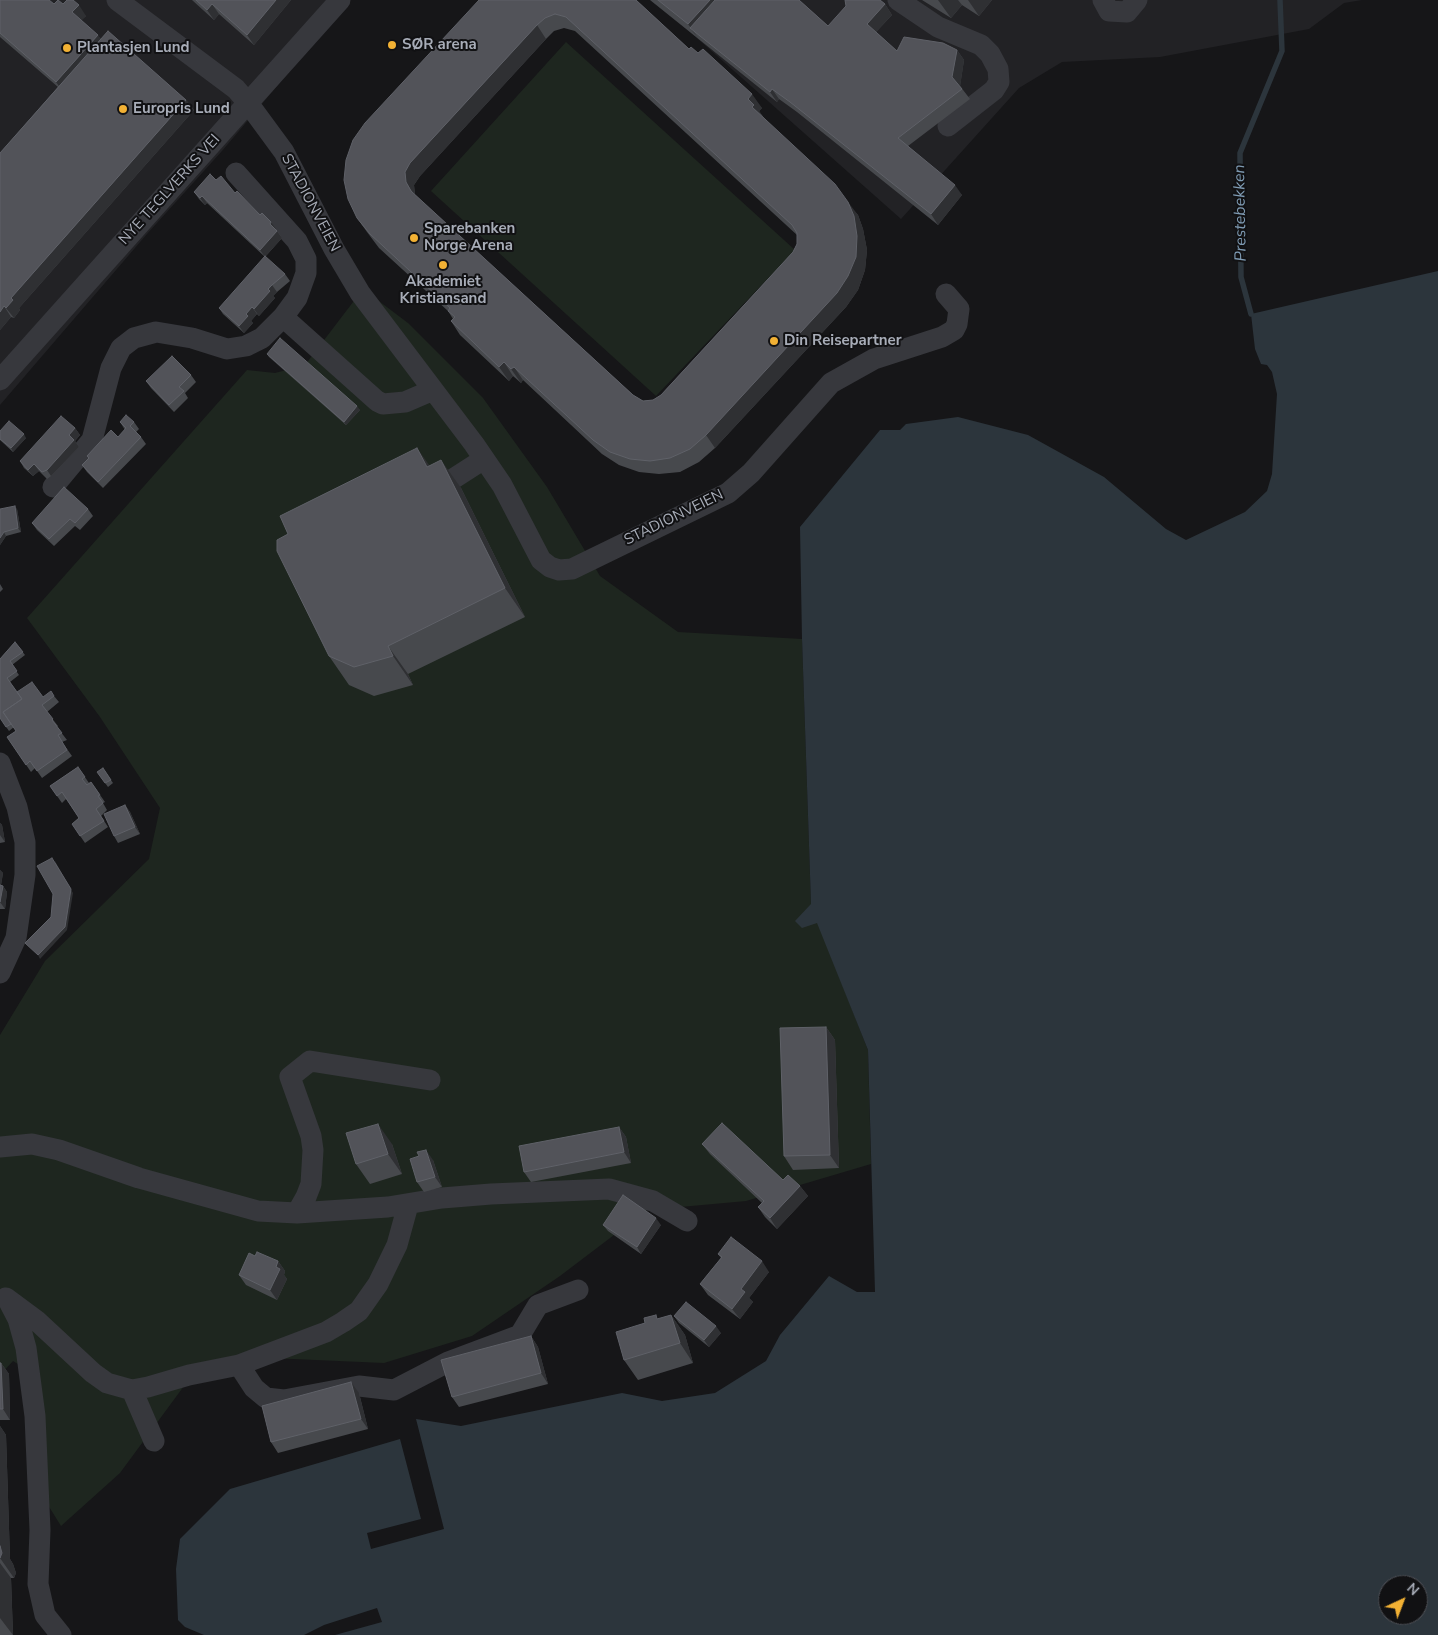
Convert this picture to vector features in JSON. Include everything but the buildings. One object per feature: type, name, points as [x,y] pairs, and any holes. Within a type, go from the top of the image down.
[{"type":"street","name":"STADIONVEIEN","points":[[116,0],[236,89],[248,103],[292,166],[334,249],[360,294],[484,458],[506,493],[541,560],[550,567],[559,570],[572,569],[728,493],[758,465],[831,383],[874,359],[942,337],[954,330],[957,324],[959,309],[949,296]]},
{"type":"street","name":"NYE TEGLVERKS VEI","points":[[0,380],[340,0]]},
{"type":"street","points":[[898,0],[938,27],[981,45],[990,54],[998,69],[999,82],[994,90],[948,126]]},
{"type":"street","points":[[1103,0],[1110,11],[1127,12],[1137,0]]},
{"type":"street","name":"STADIONVEIEN","points":[[53,487],[92,440],[111,368],[121,348],[134,338],[156,332],[192,338],[227,349],[246,346],[262,338],[283,317],[302,288],[306,273],[306,259],[297,241],[236,173]]},
{"type":"street","points":[[283,317],[377,401],[389,404],[405,402],[433,390]]},
{"type":"street","points":[[442,486],[484,458]]},
{"type":"street","points":[[0,763],[17,807],[25,842],[25,876],[16,938],[0,973]]},
{"type":"street","points":[[297,1213],[311,1184],[313,1150],[311,1136],[290,1078],[310,1061],[430,1080]]},
{"type":"street","points":[[0,1147],[32,1144],[59,1150],[139,1178],[258,1211],[297,1213],[408,1204],[442,1198],[491,1194],[609,1189],[653,1201],[687,1220]]},
{"type":"street","points":[[3,1294],[37,1321],[93,1373],[107,1383],[132,1390],[189,1375],[239,1365],[326,1332],[359,1311],[388,1264],[403,1228],[408,1204]]},
{"type":"street","points":[[239,1365],[254,1388],[266,1398],[284,1400],[359,1386],[394,1390],[448,1362],[520,1335],[538,1305],[578,1290]]},
{"type":"street","points":[[3,1294],[18,1319],[26,1348],[35,1416],[40,1530],[38,1584],[44,1615],[61,1635]]},
{"type":"street","points":[[132,1390],[154,1441]]},
{"type":"shaded area","points":[[0,0],[350,0],[222,151],[147,234],[0,405]]},
{"type":"shaded area","points":[[654,0],[1362,0],[1344,3],[1309,29],[1160,57],[1062,62],[1019,88],[901,219]]},
{"type":"shaded area","points":[[566,42],[795,250],[656,396],[431,191]]},
{"type":"shaded area","points":[[1438,271],[1438,1635],[335,1635],[382,1622],[377,1608],[324,1625],[304,1635],[204,1635],[185,1627],[178,1620],[176,1569],[180,1539],[230,1489],[400,1439],[421,1519],[367,1533],[371,1549],[444,1529],[416,1419],[461,1426],[622,1393],[662,1401],[715,1393],[766,1361],[780,1335],[829,1276],[857,1292],[875,1292],[868,1050],[817,923],[802,928],[795,921],[811,904],[800,527],[880,430],[900,430],[906,424],[958,417],[1028,435],[1104,477],[1166,529],[1186,540],[1245,512],[1267,491],[1272,474],[1277,394],[1272,372],[1267,365],[1261,364],[1255,349],[1251,314]]},
{"type":"shaded area","points":[[363,289],[408,323],[483,398],[547,487],[600,576],[678,632],[802,639],[811,904],[868,1050],[871,1164],[746,1201],[647,1210],[560,1276],[472,1336],[384,1363],[270,1358],[184,1386],[120,1473],[61,1526],[38,1489],[38,1376],[13,1361],[0,1375],[0,1035],[45,961],[149,859],[160,808],[100,717],[27,618],[247,370],[275,373],[305,365]]},
{"type":"waterway","name":"Prestebekken","points":[[1251,314],[1241,277],[1240,153],[1282,51],[1280,0]]},
{"type":"place","name":"SØR arena","points":[[392,45]]},
{"type":"place","name":"Plantasjen Lund","points":[[67,48]]},
{"type":"place","name":"Europris Lund","points":[[123,109]]},
{"type":"place","name":"Sparebanken Norge Arena","points":[[414,238]]},
{"type":"place","name":"Akademiet Kristiansand","points":[[443,265]]},
{"type":"place","name":"Din Reisepartner","points":[[774,341]]}]
